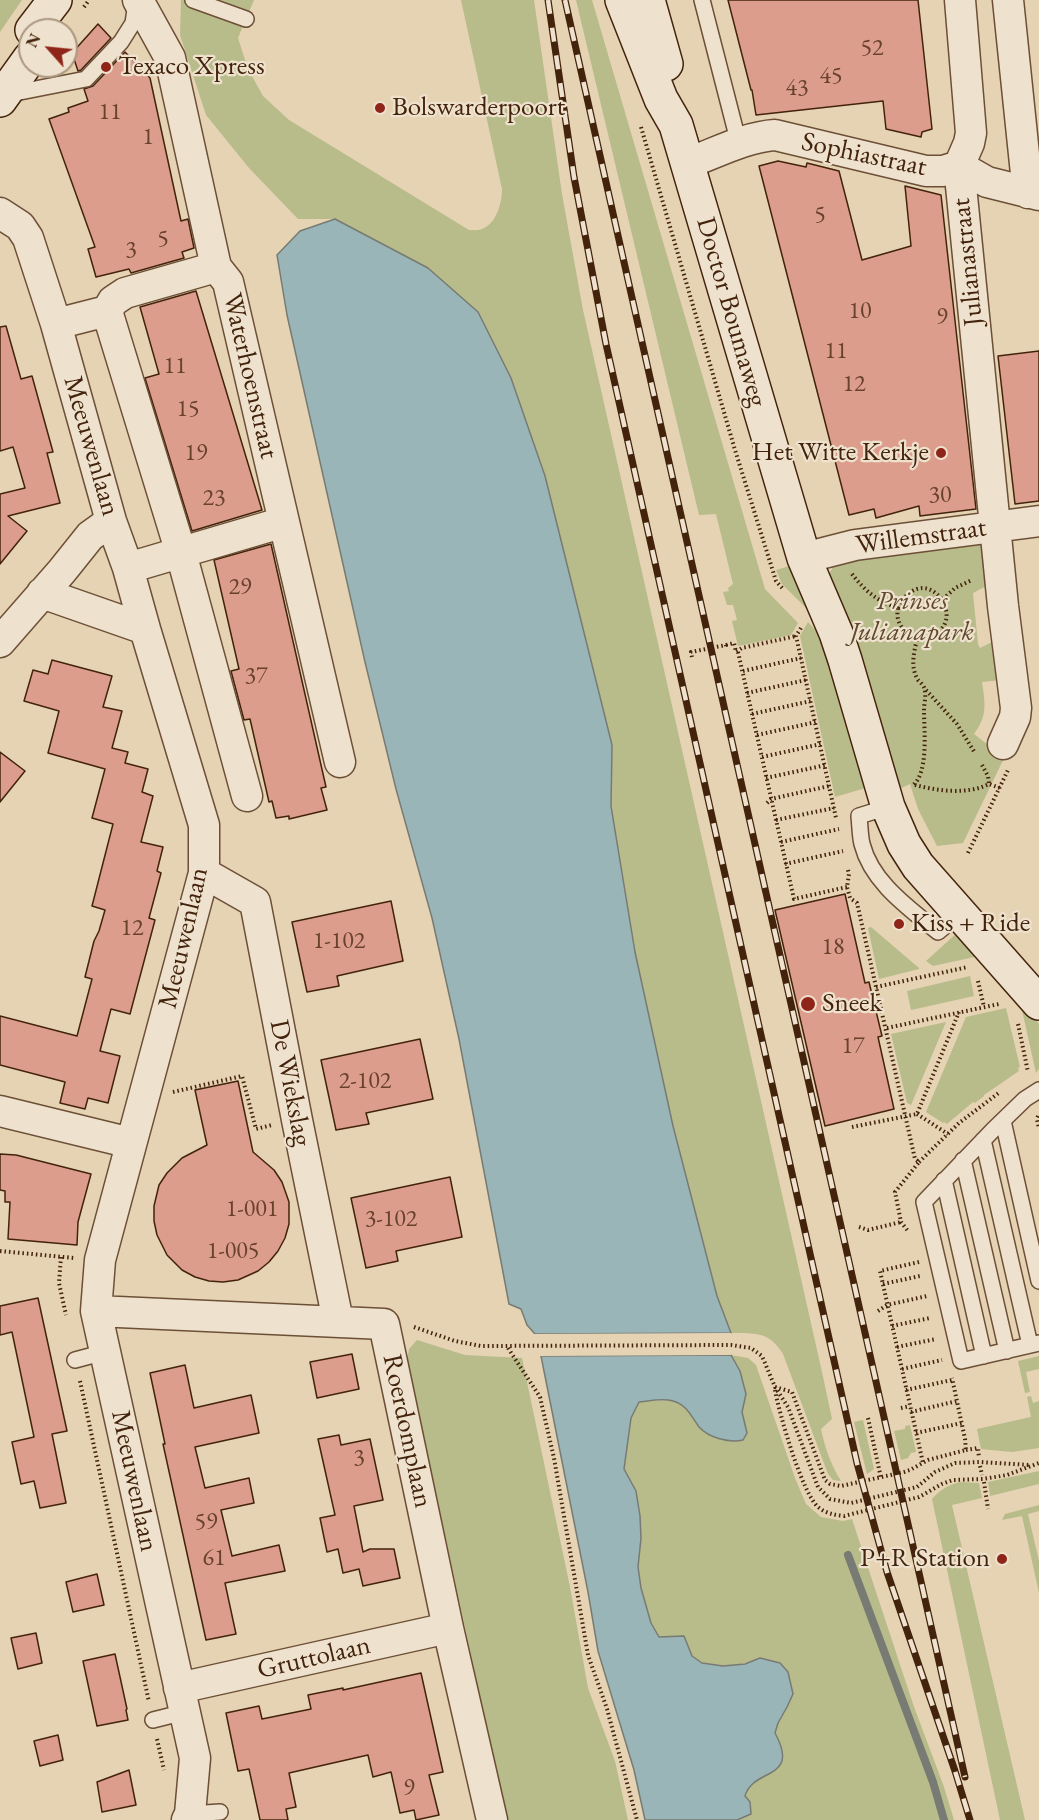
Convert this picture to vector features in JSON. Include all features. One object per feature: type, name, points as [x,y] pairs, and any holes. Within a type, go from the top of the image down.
[{"type":"main road","points":[[41,18],[55,0]]},
{"type":"main road","points":[[59,18],[73,0]]},
{"type":"main road","name":"Doctor Boumaweg","points":[[622,0],[661,99],[676,125]]},
{"type":"main road","name":"Doctor Boumaweg","points":[[648,0],[673,93],[676,125],[804,558],[836,633],[898,797],[904,844],[918,866],[959,914],[1028,975],[1028,1012]]},
{"type":"main road","points":[[2,85],[18,55]]},
{"type":"main road","points":[[2,85],[18,70]]},
{"type":"street","name":"Waterhoenstraat","points":[[138,0],[170,58],[216,267],[228,282],[340,762]]},
{"type":"street","name":"Julianastraat","points":[[960,0],[971,120],[969,143],[959,166],[996,526]]},
{"type":"street","points":[[1008,0],[1034,194]]},
{"type":"street","name":"Sophiastraat","points":[[688,163],[735,130],[767,136],[775,135],[926,171],[943,171],[959,166],[987,182],[1034,194]]},
{"type":"street","name":"Meeuwenlaan","points":[[0,213],[20,226],[28,238],[56,324],[111,521],[128,568],[204,825],[204,873],[100,1260],[96,1311],[195,1758],[189,1817]]},
{"type":"street","points":[[56,324],[106,311],[124,293],[216,267]]},
{"type":"street","name":"Meeuwenlaan","points":[[106,311],[181,553],[247,796]]},
{"type":"street","points":[[0,642],[90,536],[111,521]]},
{"type":"street","name":"Willemstraat","points":[[804,558],[840,548],[1039,521]]},
{"type":"street","points":[[128,568],[284,522]]},
{"type":"street","points":[[996,526],[1016,708],[1015,717],[1003,744]]},
{"type":"street","points":[[42,593],[145,629]]},
{"type":"street","name":"De Wiekslag","points":[[204,873],[255,902],[338,1321]]},
{"type":"street","points":[[0,1111],[131,1143]]},
{"type":"street","name":"Roerdomplaan","points":[[96,1311],[384,1324],[448,1628],[492,1820]]},
{"type":"street","name":"Gruttolaan","points":[[182,1700],[448,1628]]},
{"type":"lane","points":[[2,85],[20,92],[86,79],[121,42],[133,23],[138,0]]},
{"type":"lane","points":[[193,0],[246,19]]},
{"type":"lane","points":[[702,0],[735,130]]},
{"type":"lane","points":[[983,1140],[1034,1344],[961,1361],[924,1202],[963,1160],[983,1140],[1003,1121],[1025,1099],[1039,1090]]},
{"type":"lane","points":[[1003,1121],[1039,1281]]},
{"type":"lane","points":[[963,1160],[1007,1351]]},
{"type":"lane","points":[[944,1180],[984,1356]]},
{"type":"lane","points":[[75,1360],[105,1352]]},
{"type":"lane","points":[[153,1720],[182,1700]]},
{"type":"lane","points":[[189,1817],[220,1812]]},
{"type":"path","name":"Doctor Boumaweg","points":[[656,177],[771,567],[776,581],[787,593]]},
{"type":"path","points":[[840,548],[851,572],[866,591],[898,608]]},
{"type":"path","points":[[921,588],[943,599],[947,613],[943,625],[934,634],[917,639],[901,627],[897,614],[898,608],[909,592],[921,588]]},
{"type":"path","points":[[776,820],[833,806],[796,636],[802,625]]},
{"type":"path","points":[[738,652],[742,648],[796,636]]},
{"type":"path","points":[[917,639],[913,664],[915,672],[926,690],[964,735],[988,776],[989,783]]},
{"type":"path","points":[[692,657],[691,652],[726,647],[734,643],[735,652],[738,652],[794,899],[847,887]]},
{"type":"path","points":[[743,670],[801,658]]},
{"type":"path","points":[[747,693],[806,680]]},
{"type":"path","points":[[898,797],[915,785],[923,764],[926,690]]},
{"type":"path","points":[[752,714],[811,701]]},
{"type":"path","points":[[757,735],[816,722]]},
{"type":"path","points":[[762,757],[821,744]]},
{"type":"path","points":[[968,853],[1018,750],[1003,744]]},
{"type":"path","points":[[766,778],[825,765]]},
{"type":"path","points":[[989,783],[1000,788]]},
{"type":"path","points":[[915,785],[944,790],[965,790],[977,789],[989,783]]},
{"type":"path","points":[[767,803],[771,799],[829,786]]},
{"type":"path","points":[[780,842],[839,829]]},
{"type":"path","points":[[785,864],[844,851]]},
{"type":"path","points":[[849,874],[847,887],[850,898],[857,903],[915,1159],[923,1161]]},
{"type":"path","points":[[876,987],[975,966]]},
{"type":"path","points":[[887,1028],[984,1007],[977,976]]},
{"type":"path","points":[[917,1114],[959,1012]]},
{"type":"path","points":[[1020,1077],[1029,1072],[1028,1012]]},
{"type":"path","points":[[143,1099],[242,1076],[256,1129],[297,1120]]},
{"type":"path","points":[[914,1240],[902,1222],[895,1192],[945,1140],[948,1134],[1004,1089]]},
{"type":"path","points":[[1039,1113],[1037,1119],[1039,1130]]},
{"type":"path","points":[[852,1127],[917,1114],[948,1134]]},
{"type":"path","points":[[859,1227],[868,1230],[902,1222]]},
{"type":"path","points":[[0,1251],[100,1260]]},
{"type":"path","points":[[62,1257],[59,1283],[66,1316]]},
{"type":"path","points":[[923,1463],[880,1272],[926,1260]]},
{"type":"path","points":[[883,1284],[929,1274]]},
{"type":"path","points":[[878,1311],[887,1305],[934,1295]]},
{"type":"path","points":[[892,1326],[938,1316]]},
{"type":"path","points":[[384,1324],[407,1325],[455,1341],[508,1348],[731,1345],[751,1348],[762,1356],[775,1387],[788,1407],[818,1487],[831,1499],[840,1503],[851,1503],[917,1487],[935,1472],[955,1463],[1030,1465]]},
{"type":"path","points":[[897,1347],[943,1338]]},
{"type":"path","points":[[508,1348],[540,1397],[554,1458],[588,1655],[608,1709],[637,1820]]},
{"type":"path","points":[[902,1369],[947,1359]]},
{"type":"path","points":[[75,1360],[166,1776]]},
{"type":"path","points":[[950,1369],[966,1450]]},
{"type":"path","points":[[906,1390],[952,1380]]},
{"type":"path","points":[[775,1387],[778,1410],[811,1499],[823,1511],[833,1514],[844,1516],[919,1497],[953,1480],[1007,1475],[1039,1463]]},
{"type":"path","points":[[775,1387],[792,1392],[825,1480],[830,1484],[841,1486],[881,1478],[910,1470],[946,1454],[966,1450],[978,1448],[980,1458]]},
{"type":"path","points":[[911,1412],[957,1401]]},
{"type":"path","points":[[901,1408],[910,1406]]},
{"type":"path","points":[[867,1418],[881,1478]]},
{"type":"path","points":[[916,1432],[962,1423]]},
{"type":"path","points":[[980,1466],[982,1474]]},
{"type":"path","points":[[984,1482],[988,1509]]},
{"type":"green space","points":[[0,0],[22,0],[0,32]]},
{"type":"green space","points":[[181,0],[254,0],[238,38],[248,69],[263,96],[289,120],[469,230],[475,230],[482,229],[492,221],[500,205],[502,189],[461,0],[534,0],[562,194],[583,310],[832,1419],[821,1429],[824,1443],[841,1481],[833,1480],[828,1474],[783,1354],[766,1337],[731,1333],[717,1296],[673,1126],[635,952],[611,806],[612,745],[545,476],[511,378],[335,219],[298,219],[249,168],[206,115],[180,35]]},
{"type":"green space","points":[[576,0],[592,0],[765,589],[798,623],[791,635],[738,646],[732,621],[737,620],[733,605],[727,605],[723,592],[729,591],[728,588],[733,584],[716,514],[699,515]]},
{"type":"green space","name":"Prinses Julianapark","points":[[976,539],[986,547],[990,584],[973,593],[978,644],[980,648],[996,640],[1001,680],[982,682],[983,715],[974,734],[988,745],[1006,754],[963,843],[937,846],[918,809],[910,784],[897,790],[829,574],[836,562],[859,556],[860,560],[953,547]]},
{"type":"green space","points":[[793,565],[813,615],[782,584],[776,570]]},
{"type":"green space","points":[[808,622],[823,638],[869,787],[835,797],[800,636]]},
{"type":"green space","points":[[871,927],[919,969],[879,979],[868,928]]},
{"type":"green space","points":[[958,932],[979,956],[933,966],[926,961]]},
{"type":"green space","points":[[970,976],[974,996],[911,1010],[907,991]]},
{"type":"green space","points":[[1006,1008],[1019,1071],[975,1103],[973,1102],[947,1124],[926,1112],[966,1017]]},
{"type":"green space","points":[[1027,1009],[1039,1024],[1039,1069],[1036,1073],[1022,1010]]},
{"type":"green space","points":[[946,1022],[911,1105],[907,1103],[891,1034]]},
{"type":"green space","points":[[417,1340],[465,1355],[522,1358],[570,1587],[588,1688],[615,1761],[628,1820],[507,1820],[407,1360],[409,1349]]},
{"type":"green space","points":[[731,1355],[748,1358],[756,1365],[806,1504],[821,1517],[843,1521],[852,1519],[954,1820],[737,1820],[751,1813],[745,1797],[747,1787],[770,1774],[782,1761],[775,1734],[787,1707],[760,1658],[738,1665],[715,1666],[696,1659],[670,1636],[659,1638],[651,1623],[641,1588],[638,1567],[641,1538],[624,1469],[631,1418],[639,1402],[671,1400],[687,1408],[701,1429],[747,1433],[742,1412],[746,1394],[740,1371]]},
{"type":"green space","points":[[1039,1356],[1039,1369],[1026,1372],[1030,1392],[1025,1393],[1018,1361]]},
{"type":"green space","points":[[1031,1396],[1033,1403],[1039,1401],[1039,1448],[1012,1452],[981,1449],[977,1429],[1031,1417],[1027,1397]]},
{"type":"green space","points":[[863,1420],[874,1469],[867,1474],[854,1422]]},
{"type":"green space","points":[[910,1425],[916,1452],[901,1460],[894,1431],[905,1429],[905,1426]]},
{"type":"green space","points":[[1039,1471],[1039,1484],[990,1496],[988,1482]]},
{"type":"green space","points":[[960,1482],[979,1483],[982,1498],[952,1505],[1025,1820],[1000,1820],[932,1499],[945,1488]]},
{"type":"green space","points":[[1039,1505],[1039,1511],[1028,1514],[1039,1561],[1039,1593],[1022,1516],[1002,1520],[1005,1514]]},
{"type":"water","points":[[335,219],[428,268],[478,312],[511,378],[545,476],[612,745],[611,806],[635,952],[673,1126],[717,1296],[731,1333],[535,1334],[527,1325],[521,1309],[509,1304],[459,1039],[432,918],[396,789],[365,662],[287,315],[277,255],[300,231]]},
{"type":"water","points":[[731,1355],[740,1371],[746,1394],[742,1412],[747,1433],[743,1440],[726,1440],[708,1434],[699,1427],[685,1408],[673,1401],[639,1402],[631,1418],[624,1469],[636,1491],[641,1538],[638,1567],[641,1588],[651,1623],[659,1637],[684,1636],[692,1656],[702,1663],[723,1666],[745,1664],[760,1658],[780,1663],[788,1672],[793,1694],[775,1733],[782,1748],[782,1759],[773,1772],[750,1787],[745,1796],[750,1802],[751,1814],[737,1820],[645,1820],[634,1770],[598,1651],[541,1356]]},
{"type":"pier","points":[[731,1333],[731,1336],[535,1337],[531,1334]]},
{"type":"pier","points":[[731,1352],[731,1355],[538,1356],[541,1353]]},
{"type":"building","points":[[728,0],[918,0],[932,129],[922,132],[921,137],[886,129],[883,101],[756,115],[752,90]]},
{"type":"building","points":[[98,24],[111,38],[78,71],[78,46]]},
{"type":"building","points":[[125,52],[150,78],[181,221],[188,219],[194,248],[182,252],[184,258],[131,273],[129,269],[96,277],[88,249],[95,247],[49,119],[69,112],[68,108],[88,101],[84,89],[93,86]]},
{"type":"building","points":[[778,161],[806,167],[807,163],[839,171],[862,260],[911,246],[905,186],[941,195],[976,509],[920,516],[919,506],[876,518],[874,509],[849,515],[759,166]]},
{"type":"building","points":[[196,291],[262,510],[192,531],[145,378],[159,374],[140,307]]},
{"type":"building","points":[[6,326],[21,379],[32,376],[53,452],[47,453],[60,503],[8,516],[27,531],[0,564],[0,494],[25,488],[13,447],[0,451],[0,327]]},
{"type":"building","points":[[1039,351],[1039,501],[1015,504],[998,356]]},
{"type":"building","points":[[271,544],[326,787],[321,788],[327,810],[289,819],[289,816],[276,818],[272,801],[269,802],[250,719],[244,720],[231,671],[239,669],[214,560]]},
{"type":"building","points":[[52,660],[112,676],[103,707],[122,711],[112,748],[128,752],[125,763],[148,769],[142,792],[153,796],[141,842],[163,847],[157,871],[161,873],[149,918],[155,920],[130,1014],[111,1009],[100,1051],[120,1056],[108,1103],[88,1098],[85,1109],[60,1103],[65,1082],[0,1065],[0,1016],[77,1036],[92,979],[85,977],[105,910],[92,906],[113,824],[92,818],[105,769],[48,753],[59,711],[24,701],[33,670],[48,674]]},
{"type":"building","points":[[0,752],[25,771],[0,802]]},
{"type":"building","points":[[845,894],[865,983],[869,982],[882,1036],[878,1037],[894,1109],[825,1126],[775,910]]},
{"type":"building","points":[[391,901],[403,961],[337,976],[339,986],[307,992],[292,922]]},
{"type":"building","points":[[420,1039],[433,1099],[366,1113],[369,1124],[336,1130],[321,1060]]},
{"type":"building","points":[[238,1081],[253,1152],[274,1170],[282,1182],[289,1202],[289,1224],[278,1251],[258,1271],[238,1280],[209,1281],[182,1270],[167,1255],[157,1235],[154,1206],[159,1185],[167,1173],[182,1158],[207,1145],[195,1090]]},
{"type":"building","points":[[0,1154],[16,1155],[91,1174],[78,1222],[77,1245],[8,1239],[10,1202],[5,1202],[5,1191],[0,1190]]},
{"type":"building","points":[[450,1177],[462,1237],[396,1251],[398,1261],[366,1268],[351,1198]]},
{"type":"building","points":[[38,1298],[67,1431],[52,1434],[66,1503],[40,1508],[34,1481],[21,1484],[12,1442],[34,1437],[12,1332],[0,1335],[0,1306]]},
{"type":"building","points":[[352,1354],[359,1389],[317,1398],[310,1362]]},
{"type":"building","points":[[185,1365],[194,1408],[251,1395],[259,1433],[195,1447],[205,1488],[249,1478],[254,1503],[221,1510],[232,1556],[279,1545],[285,1571],[225,1583],[236,1634],[206,1640],[163,1444],[165,1444],[150,1373]]},
{"type":"building","points":[[339,1435],[341,1445],[370,1439],[383,1500],[354,1506],[363,1552],[370,1549],[394,1549],[400,1578],[363,1586],[359,1569],[343,1573],[338,1549],[327,1552],[320,1518],[335,1515],[318,1439]]},
{"type":"building","points":[[97,1574],[104,1605],[73,1612],[66,1582]]},
{"type":"building","points":[[36,1633],[42,1663],[18,1669],[11,1638]]},
{"type":"building","points":[[115,1654],[128,1720],[97,1726],[83,1661]]},
{"type":"building","points":[[421,1673],[443,1772],[429,1775],[439,1815],[416,1820],[414,1810],[400,1813],[391,1772],[373,1777],[368,1755],[289,1773],[296,1807],[286,1809],[288,1820],[260,1820],[249,1769],[238,1771],[226,1713],[259,1706],[262,1719],[311,1709],[308,1695]]},
{"type":"building","points":[[58,1735],[63,1760],[40,1766],[34,1741]]},
{"type":"building","points":[[129,1770],[136,1805],[102,1812],[97,1782]]},
{"type":"waterway","points":[[848,1555],[933,1782],[944,1820]]},
{"type":"railway","points":[[548,0],[574,177],[606,344],[857,1463],[887,1572],[970,1820]]},
{"type":"railway","points":[[565,0],[965,1777]]},
{"type":"place","name":"Texaco Xpress","points":[[106,67]]},
{"type":"place","name":"Bolswarderpoort","points":[[380,108]]},
{"type":"place","name":"Het Witte Kerkje","points":[[941,453]]},
{"type":"place","name":"Kiss + Ride","points":[[899,924]]},
{"type":"place","name":"Sneek","points":[[808,1004]]},
{"type":"place","name":"P+R Station","points":[[1002,1559]]}]
